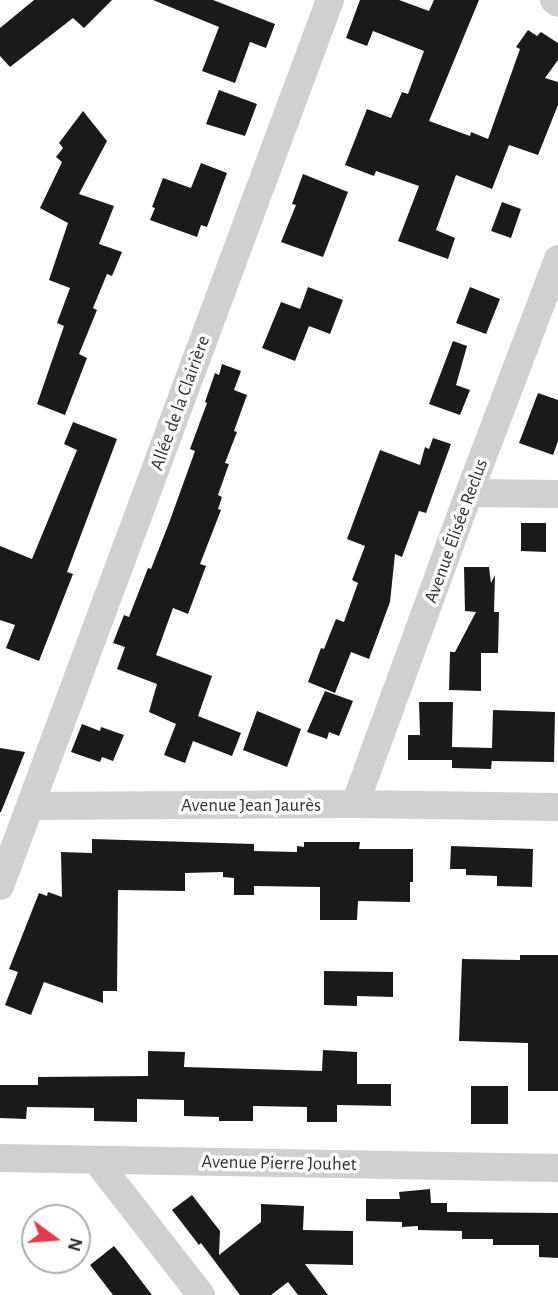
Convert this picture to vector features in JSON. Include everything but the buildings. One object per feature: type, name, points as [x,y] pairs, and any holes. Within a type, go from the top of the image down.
[{"type":"street","name":"Allée de la Clairière","points":[[30,806],[331,0]]},
{"type":"street","points":[[554,0],[558,3]]},
{"type":"street","name":"Avenue Élisée Reclus","points":[[355,804],[558,259]]},
{"type":"street","points":[[469,494],[558,494]]},
{"type":"street","name":"Avenue Jean Jaurès","points":[[30,806],[355,804],[558,807]]},
{"type":"street","points":[[0,886],[30,806]]},
{"type":"street","name":"Avenue Pierre Jouhet","points":[[0,1158],[558,1168]]},
{"type":"street","points":[[96,1160],[201,1295]]}]
